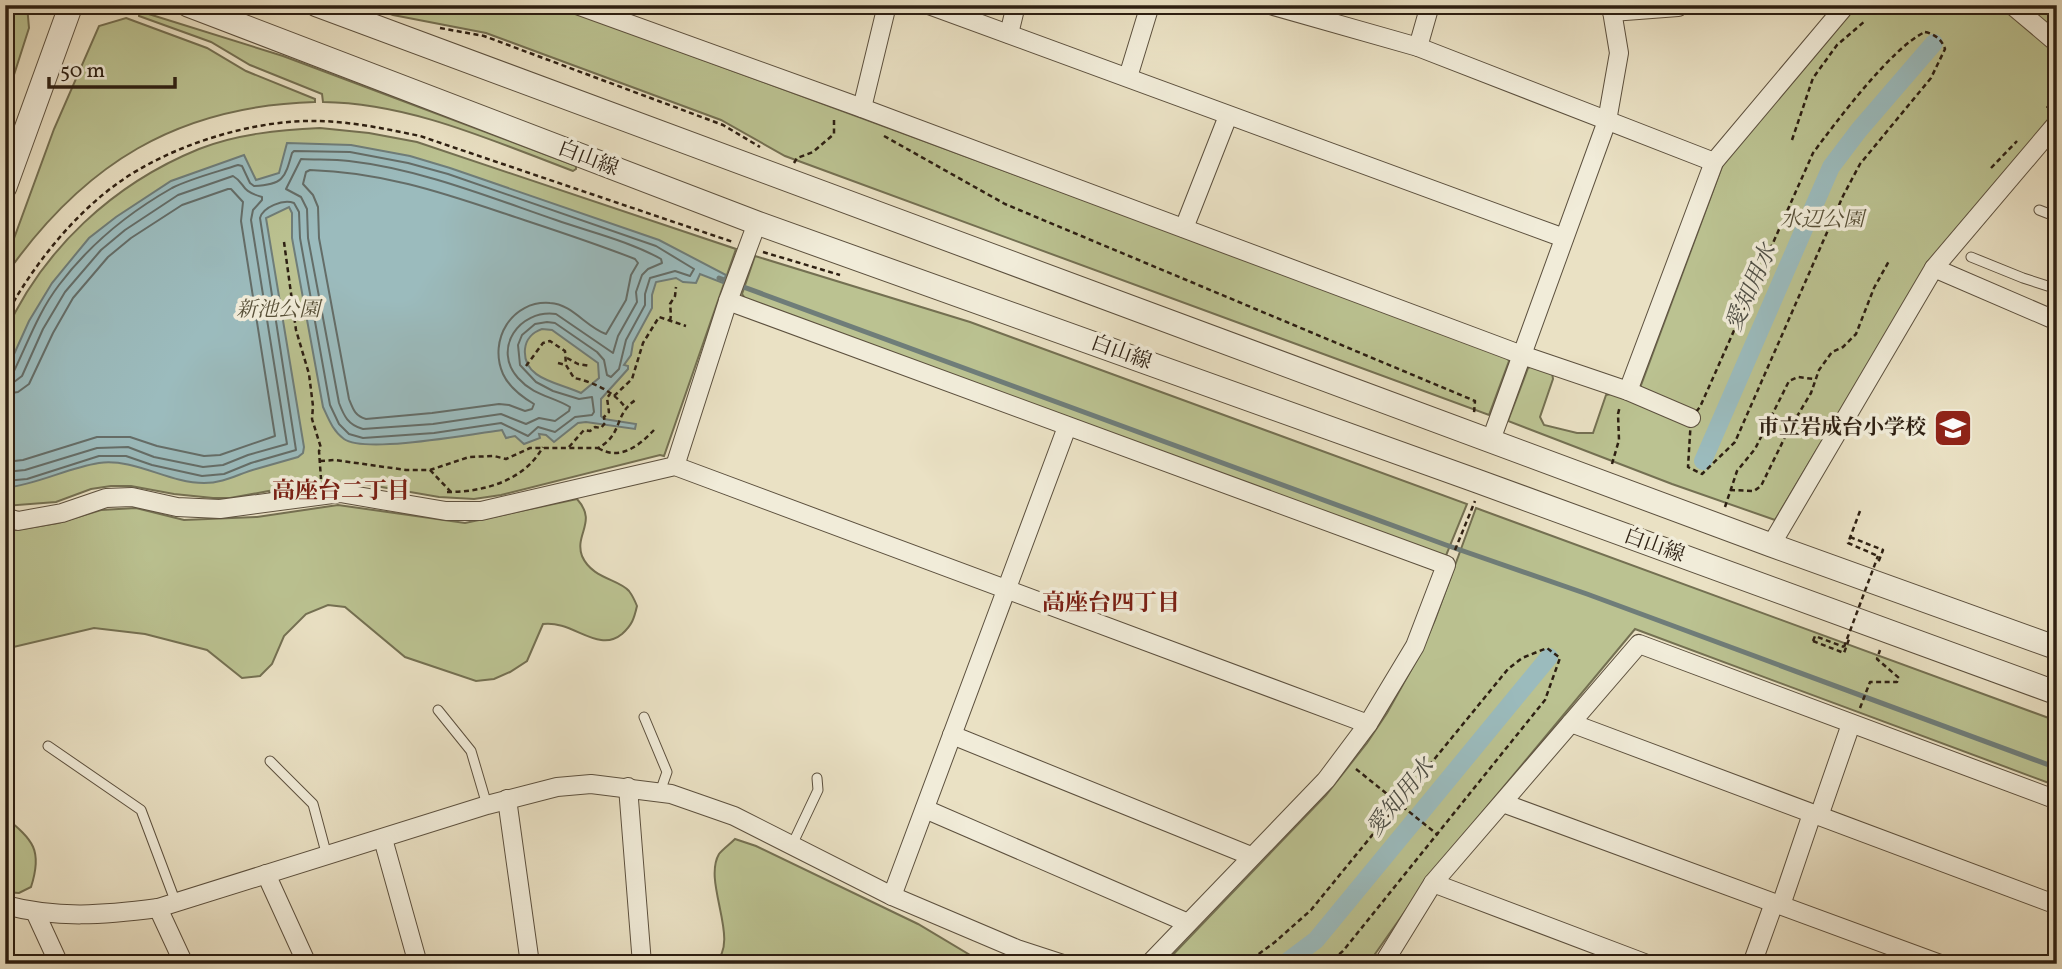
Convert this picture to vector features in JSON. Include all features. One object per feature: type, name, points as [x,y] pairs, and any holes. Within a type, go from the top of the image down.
[{"type":"street","points":[[5,187],[71,5]]},
{"type":"street","name":"白山線","points":[[188,5],[757,223],[1451,471],[2057,692]]},
{"type":"street","name":"白山線","points":[[317,5],[1771,545],[2057,648]]},
{"type":"street","points":[[578,5],[884,116],[1522,355],[1626,390],[1691,418]]},
{"type":"street","points":[[862,108],[887,5]]},
{"type":"street","points":[[929,5],[1564,238]]},
{"type":"street","points":[[1009,34],[1016,5]]},
{"type":"street","points":[[1128,77],[1150,5]]},
{"type":"street","points":[[1270,5],[1418,47],[1714,162]]},
{"type":"street","points":[[1418,47],[1430,5]]},
{"type":"street","points":[[1491,440],[1607,121],[1619,53],[1612,9],[1679,5]]},
{"type":"street","points":[[1626,390],[1714,162],[1846,5]]},
{"type":"street","points":[[2012,5],[2057,43]]},
{"type":"street","points":[[1184,228],[1228,116]]},
{"type":"street","points":[[1771,545],[1934,268],[2057,123]]},
{"type":"street","points":[[675,466],[727,301],[757,223]]},
{"type":"street","points":[[1934,268],[2057,321]]},
{"type":"street","points":[[727,301],[1446,565],[1415,646],[1368,724],[1326,780],[1149,964]]},
{"type":"street","points":[[892,896],[1067,427]]},
{"type":"street","points":[[5,517],[18,521],[62,513],[106,498],[132,497],[177,507],[220,509],[340,493],[446,511],[481,511],[675,466],[1368,724]]},
{"type":"street","points":[[1390,961],[1433,883],[1639,644],[2057,800]]},
{"type":"street","points":[[1571,723],[2057,905]]},
{"type":"street","points":[[1752,964],[1851,724]]},
{"type":"street","points":[[952,736],[1251,856]]},
{"type":"street","points":[[628,786],[642,964]]},
{"type":"street","points":[[5,905],[36,914],[106,915],[158,908],[507,799],[557,787],[628,786],[671,794],[734,816],[892,896],[1017,949],[1063,964]]},
{"type":"street","points":[[507,799],[530,964]]},
{"type":"street","points":[[1503,803],[1940,964]]},
{"type":"street","points":[[925,809],[1188,923]]},
{"type":"street","points":[[383,839],[418,964]]},
{"type":"street","points":[[266,874],[307,964]]},
{"type":"street","points":[[1433,883],[1647,964]]},
{"type":"street","points":[[158,908],[184,964]]},
{"type":"street","points":[[36,914],[59,964]]},
{"type":"street","points":[[2055,964],[2057,959]]},
{"type":"lane","points":[[2039,210],[2057,218]]},
{"type":"lane","points":[[1971,257],[2057,289]]},
{"type":"lane","points":[[439,710],[471,751],[487,805]]},
{"type":"lane","points":[[644,717],[667,772],[660,792]]},
{"type":"lane","points":[[48,746],[141,810],[176,903]]},
{"type":"lane","points":[[270,761],[313,804],[327,856]]},
{"type":"lane","points":[[792,845],[818,790],[817,778]]},
{"type":"path","points":[[1792,139],[1813,78],[1837,45],[1865,21]]},
{"type":"path","points":[[1925,32],[1933,34],[1943,43],[1945,49],[1931,78],[1860,164],[1735,442],[1702,474],[1689,467],[1691,418],[1700,407],[1813,153],[1892,57],[1919,35],[1925,32]]},
{"type":"path","points":[[794,163],[797,158],[813,152],[834,134],[834,111],[838,99]]},
{"type":"path","points":[[884,116],[878,133],[1005,204],[1475,401],[1475,413]]},
{"type":"path","points":[[5,317],[33,272],[56,242],[87,209],[119,182],[196,143],[232,130],[277,123],[321,121],[369,125],[420,136],[847,278]]},
{"type":"path","points":[[284,242],[296,330],[312,389],[312,419],[321,448],[321,486]]},
{"type":"path","points":[[1730,490],[1754,491],[1761,486],[1787,433],[1811,393],[1815,379],[1832,352],[1843,347],[1856,334],[1874,288],[1889,261]]},
{"type":"path","points":[[670,321],[670,304],[676,287]]},
{"type":"path","points":[[569,447],[584,430],[601,428],[605,423],[604,417],[609,412],[607,398],[632,379],[643,344],[659,317],[686,326]]},
{"type":"path","points":[[528,365],[543,343],[550,341],[565,351],[566,365],[574,378],[588,381],[612,395],[625,407]]},
{"type":"path","points":[[567,358],[590,366]]},
{"type":"path","points":[[558,363],[566,365]]},
{"type":"path","points":[[1725,507],[1737,471],[1755,449],[1789,381],[1798,377],[1815,379]]},
{"type":"path","points":[[1612,464],[1619,440],[1618,414],[1626,390]]},
{"type":"path","points":[[598,448],[608,443],[616,433],[625,407],[637,399]]},
{"type":"path","points":[[320,461],[335,460],[407,470],[430,470],[469,457],[494,456],[506,459],[530,448],[598,448],[617,453],[631,450],[654,430]]},
{"type":"path","points":[[440,492],[468,492],[497,485],[524,469],[543,447]]},
{"type":"path","points":[[430,470],[451,492]]},
{"type":"path","points":[[1452,559],[1475,501]]},
{"type":"path","points":[[1849,638],[1844,653],[1813,641],[1815,636],[1844,647],[1878,556],[1848,543],[1860,511]]},
{"type":"path","points":[[1850,537],[1883,550],[1878,563]]},
{"type":"path","points":[[1836,634],[1860,642]]},
{"type":"path","points":[[1860,708],[1870,682],[1897,682],[1899,678],[1877,659],[1880,650],[1870,646]]},
{"type":"path","points":[[1245,964],[1311,910],[1508,669],[1522,658],[1547,648],[1560,658],[1545,700],[1438,836],[1343,951],[1327,964]]},
{"type":"path","points":[[1342,758],[1438,836]]},
{"type":"green space","points":[[5,5],[27,5],[29,28],[5,103]]},
{"type":"green space","points":[[366,5],[554,5],[1505,355],[1509,361],[1489,415],[785,156],[721,120],[486,33],[393,15]]},
{"type":"green space","name":"水辺公園","points":[[1857,5],[2057,5],[2057,111],[1925,268],[1775,520],[1508,421],[1528,368],[1534,365],[1552,372],[1553,379],[1540,417],[1544,425],[1577,433],[1593,433],[1606,395],[1640,388],[1723,164]]},
{"type":"green space","points":[[139,11],[283,56],[576,166],[576,169],[573,171],[482,136],[419,116],[355,104],[323,102],[322,94],[250,65],[211,42],[139,16]]},
{"type":"green space","points":[[126,18],[207,48],[246,71],[315,99],[315,102],[265,106],[219,115],[177,129],[138,148],[101,173],[67,202],[5,276],[5,263],[54,129],[99,26]]},
{"type":"green space","name":"新池公園","points":[[320,128],[417,142],[736,249],[664,456],[474,499],[439,497],[364,484],[324,482],[270,494],[269,491],[230,498],[111,486],[91,489],[56,502],[5,506],[5,333],[21,302],[60,247],[110,200],[138,181],[199,149],[258,134]]},
{"type":"green space","points":[[755,256],[970,322],[1467,504],[1445,558],[747,301],[742,294]]},
{"type":"green space","points":[[577,499],[586,515],[580,548],[582,556],[592,569],[629,591],[637,606],[632,622],[622,634],[604,640],[554,624],[543,624],[527,661],[494,679],[476,681],[405,657],[345,607],[328,605],[306,614],[284,636],[272,664],[260,676],[242,678],[207,650],[145,634],[94,628],[5,649],[5,528],[16,530],[58,523],[101,510],[136,508],[184,520],[257,517],[338,505],[465,523]]},
{"type":"green space","points":[[1476,508],[2057,721],[2057,786],[1635,629],[1420,890],[1368,964],[1164,964],[1326,795],[1367,743],[1420,654]]},
{"type":"green space","points":[[5,817],[23,832],[35,855],[36,864],[31,887],[19,893],[5,892]]},
{"type":"green space","points":[[735,839],[756,846],[918,924],[985,964],[714,964],[722,954],[724,942],[715,866],[719,854]]},
{"type":"water","name":"新池公園","points":[[287,143],[351,145],[410,156],[659,240],[726,275],[723,283],[700,274],[696,283],[683,282],[676,278],[656,282],[652,308],[624,365],[628,366],[628,369],[601,399],[601,416],[604,419],[636,424],[635,429],[586,422],[578,423],[554,442],[546,435],[539,434],[540,438],[524,444],[515,436],[506,438],[502,430],[420,442],[356,443],[344,439],[337,432],[323,407],[292,238],[292,213],[289,207],[266,218],[303,453],[298,457],[211,483],[191,482],[112,462],[87,465],[5,488],[5,374],[29,321],[52,283],[89,238],[171,181],[244,155],[256,180],[279,173]],"holes":[[[542,329],[552,330],[598,363],[599,378],[581,393],[544,379],[530,368],[525,349],[530,336]]]},
{"type":"waterway","name":"愛知用水","points":[[1703,461],[1831,167],[1859,130],[1934,43]]},
{"type":"waterway","points":[[719,278],[2057,768]]},
{"type":"waterway","name":"愛知用水","points":[[1284,964],[1316,940],[1549,657]]},
{"type":"place","name":"市立岩成台小学校","points":[[1953,428]]},
{"type":"district","name":"高座台二丁目","points":[[341,492]]},
{"type":"district","name":"高座台四丁目","points":[[1111,604]]}]
